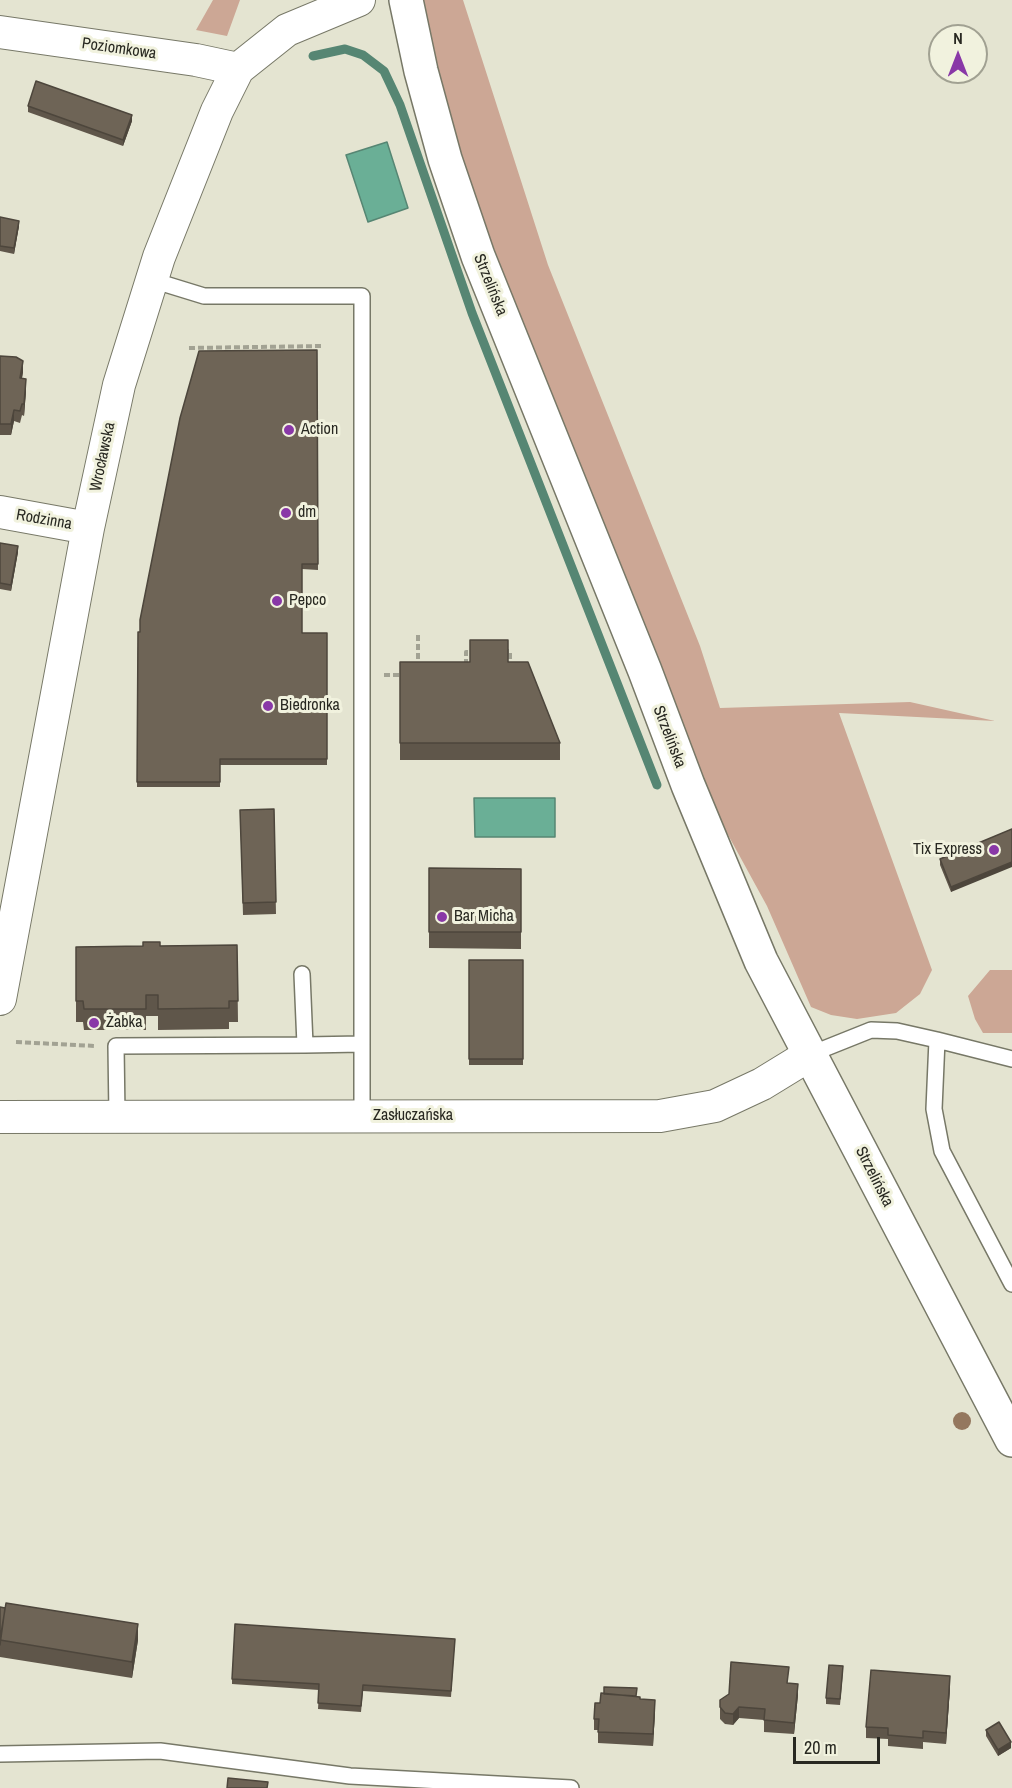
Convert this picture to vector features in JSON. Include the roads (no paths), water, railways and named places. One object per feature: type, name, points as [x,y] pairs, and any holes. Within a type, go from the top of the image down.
[{"type":"main road","name":"Strzelińska","points":[[406,0],[421,71],[445,159],[478,256],[687,785],[761,961],[1012,1440]]},
{"type":"street","name":"Wrocławska","points":[[0,999],[4,961],[88,528],[119,385],[152,280],[183,194],[217,111],[238,69],[287,30],[358,0]]},
{"type":"street","name":"Poziomkowa","points":[[0,32],[196,60],[238,69]]},
{"type":"street","name":"Rodzinna","points":[[0,512],[88,528]]},
{"type":"street","name":"Zasłuczańska","points":[[0,1118],[660,1116],[715,1106],[762,1084],[811,1054]]},
{"type":"lane","points":[[152,280],[204,296],[362,296],[362,1116]]},
{"type":"lane","points":[[302,974],[305,1045]]},
{"type":"lane","points":[[811,1054],[871,1030],[897,1031],[1012,1059]]},
{"type":"lane","points":[[937,1040],[934,1109],[942,1152],[1012,1284]]},
{"type":"lane","points":[[117,1116],[116,1046],[362,1044]]},
{"type":"lane","points":[[0,1754],[160,1751],[350,1776],[571,1788]]},
{"type":"waterway","points":[[313,56],[345,49],[363,55],[384,71],[400,105],[472,313],[657,785]]},
{"type":"place","name":"Action","points":[[289,430]]},
{"type":"place","name":"dm","points":[[286,513]]},
{"type":"place","name":"Pepco","points":[[277,601]]},
{"type":"place","name":"Biedronka","points":[[268,706]]},
{"type":"place","name":"Tix Express","points":[[994,850]]},
{"type":"place","name":"Bar Micha","points":[[442,917]]},
{"type":"place","name":"Żabka","points":[[94,1023]]}]
